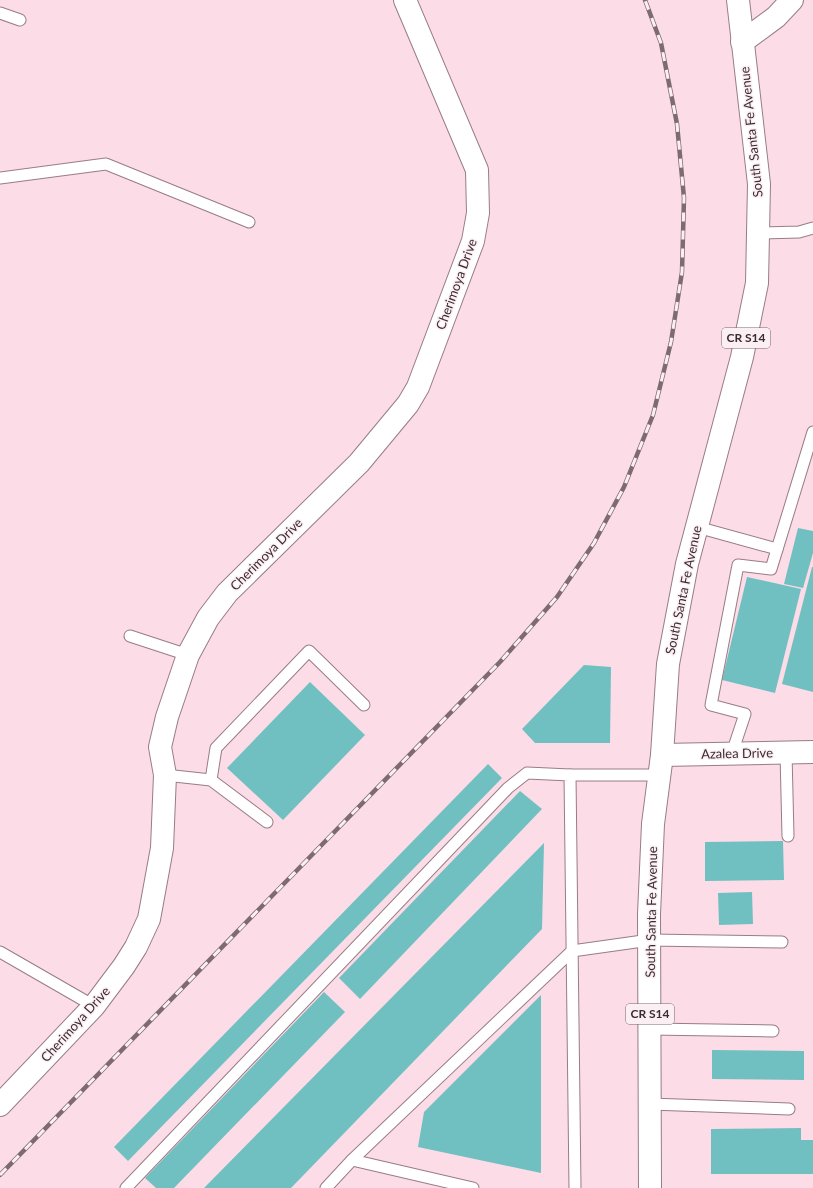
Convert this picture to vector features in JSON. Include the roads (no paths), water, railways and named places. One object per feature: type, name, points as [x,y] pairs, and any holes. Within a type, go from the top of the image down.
[{"type":"street","name":"Cherimoya Drive","points":[[0,1105],[94,1006],[124,966],[136,947],[149,919],[162,848],[165,775],[160,747],[167,717],[188,655],[208,618],[228,593],[358,463],[408,404],[418,387],[473,241],[478,213],[477,170],[405,0]]},
{"type":"street","name":"South Santa Fe Avenue","points":[[650,1188],[649,914],[653,824],[660,765],[668,664],[687,564],[742,357],[757,283],[759,184],[738,0]]},
{"type":"street","points":[[742,42],[776,17],[792,0]]},
{"type":"street","name":"Azalea Drive","points":[[660,765],[732,754],[813,752]]},
{"type":"lane","points":[[0,13],[20,20]]},
{"type":"lane","points":[[0,178],[106,164],[249,222]]},
{"type":"lane","points":[[758,232],[799,232],[813,228]]},
{"type":"lane","points":[[732,754],[745,714],[711,705],[738,565],[772,569],[813,432]]},
{"type":"lane","points":[[697,527],[777,549]]},
{"type":"lane","points":[[130,636],[188,655]]},
{"type":"lane","points":[[211,780],[216,748],[309,651],[364,705]]},
{"type":"lane","points":[[786,752],[788,836]]},
{"type":"lane","points":[[126,1188],[508,788],[527,773],[570,775],[660,765]]},
{"type":"lane","points":[[165,775],[211,780],[267,822]]},
{"type":"lane","points":[[570,775],[575,1188]]},
{"type":"lane","points":[[326,1188],[352,1160],[572,951],[650,940],[782,942]]},
{"type":"lane","points":[[0,952],[94,1006]]},
{"type":"lane","points":[[650,1029],[773,1031]]},
{"type":"lane","points":[[650,1104],[789,1109]]},
{"type":"lane","points":[[352,1160],[472,1188]]},
{"type":"railway","points":[[0,1175],[500,662],[557,597],[594,543],[624,487],[653,415],[671,342],[682,272],[684,198],[677,124],[661,43],[645,0]]}]
